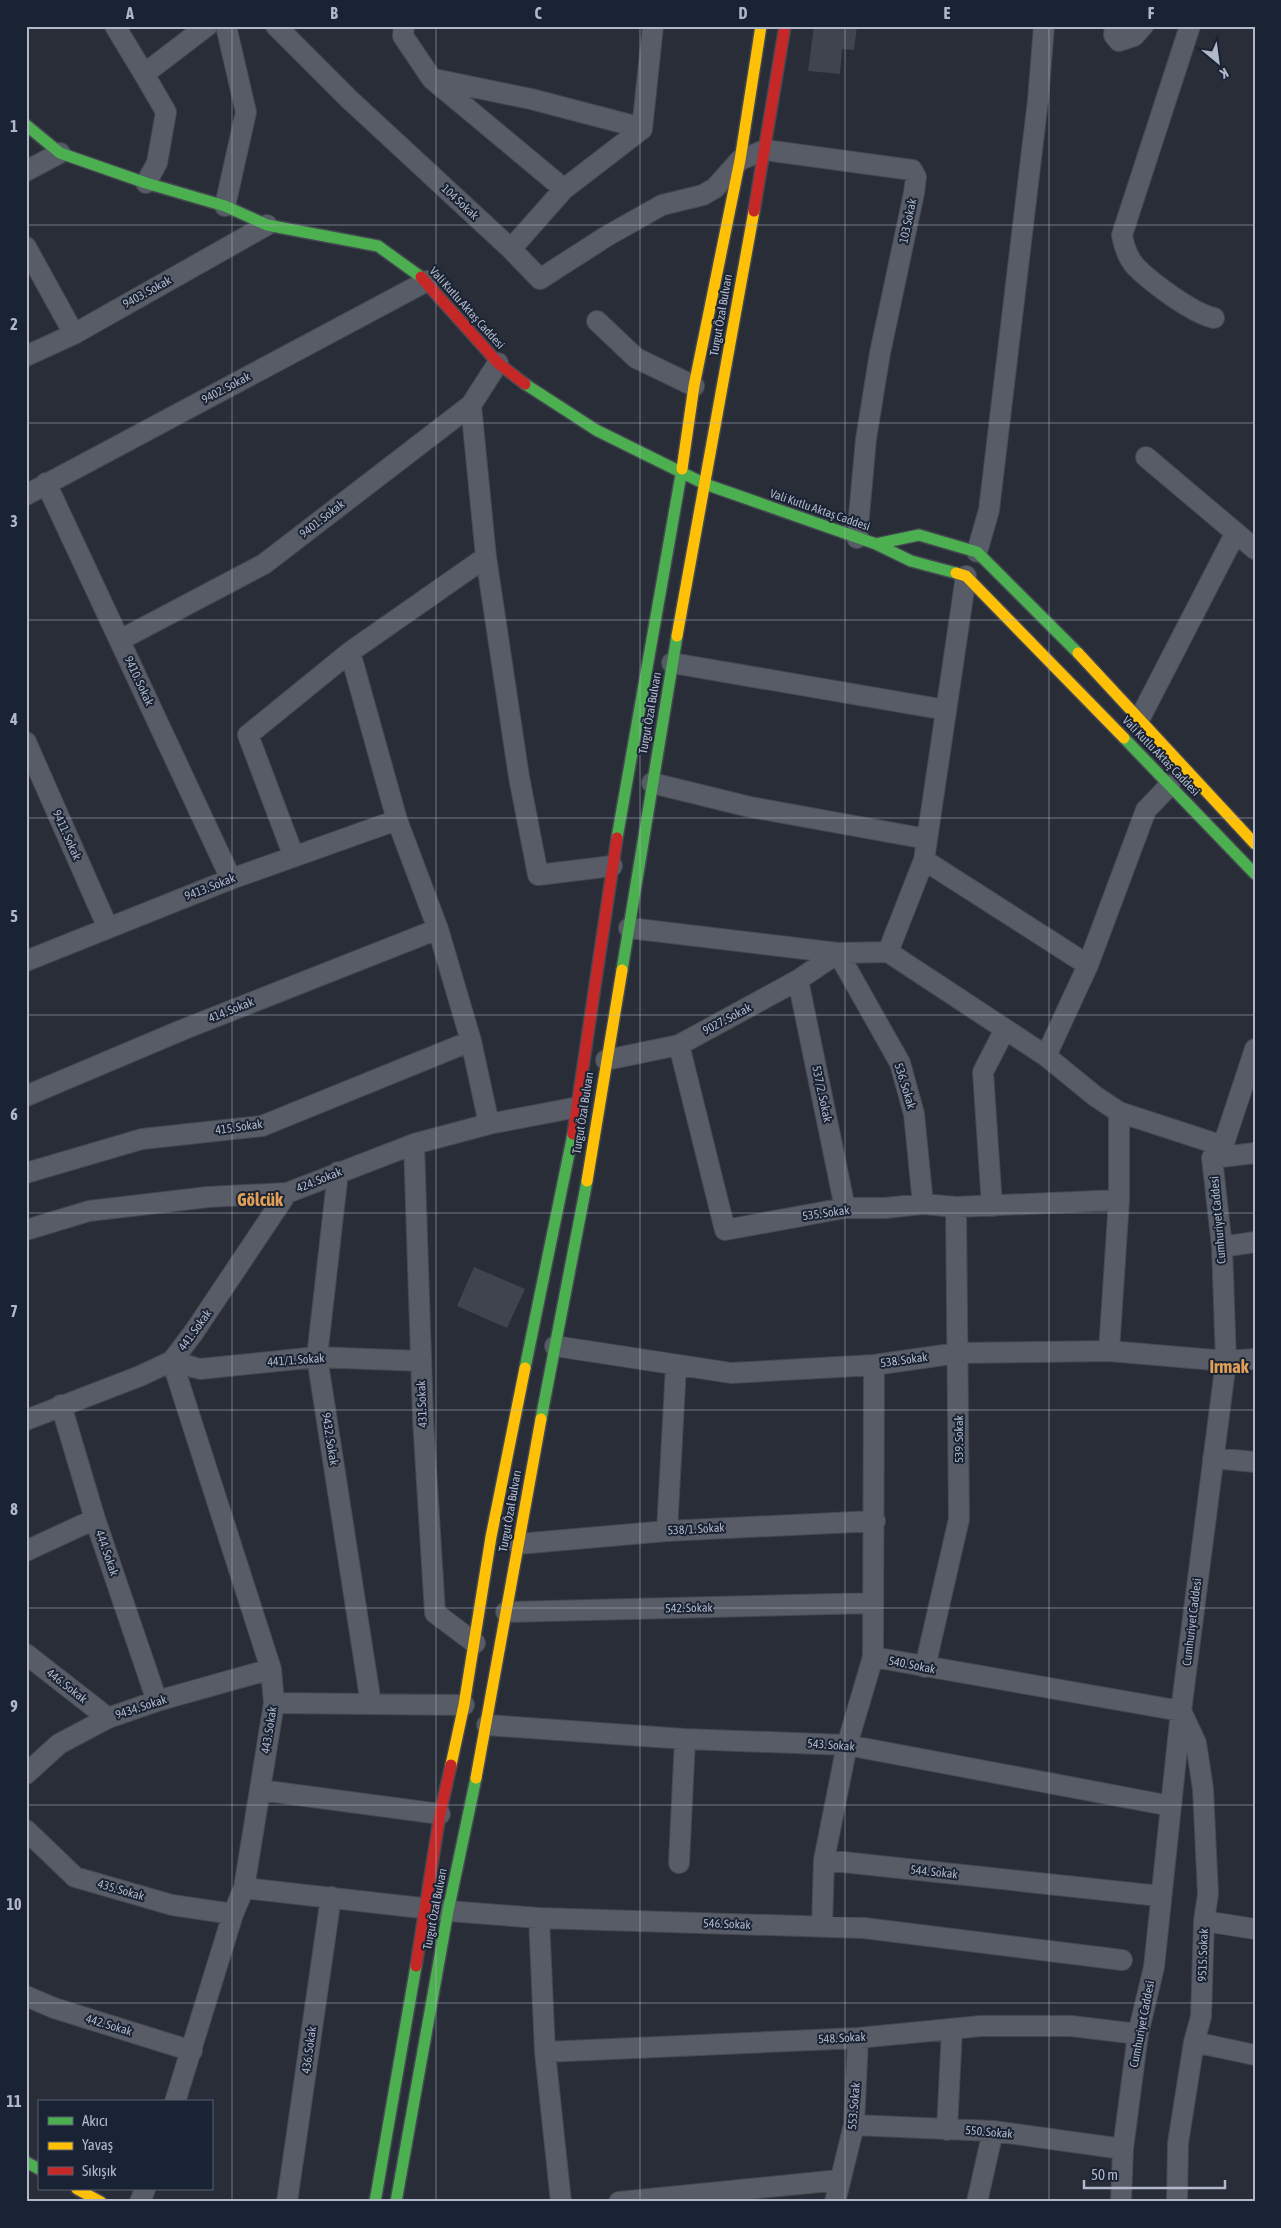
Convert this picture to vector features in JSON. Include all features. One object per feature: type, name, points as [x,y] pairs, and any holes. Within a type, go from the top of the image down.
[{"type":"street","points":[[115,26],[166,112],[157,163],[146,183]]},
{"type":"street","points":[[144,74],[207,26]]},
{"type":"street","points":[[225,206],[246,112],[226,26]]},
{"type":"street","name":"104 Sokak","points":[[276,26],[349,99],[511,249],[540,279],[607,236],[662,205]]},
{"type":"street","points":[[404,26],[403,36],[432,79],[564,189]]},
{"type":"street","points":[[511,249],[564,189],[642,128],[653,26]]},
{"type":"street","name":"Turgut Özal Bulvarı","points":[[375,2202],[426,1908],[440,1814],[464,1705],[492,1537],[578,1108],[612,866],[682,472],[694,386],[740,160],[761,26]]},
{"type":"street","name":"Turgut Özal Bulvarı","points":[[396,2202],[448,1911],[487,1725],[518,1544],[581,1219],[672,663],[765,150],[785,26]]},
{"type":"street","points":[[977,552],[990,510],[1038,100],[1044,26]]},
{"type":"street","points":[[1115,26],[1114,35],[1119,41],[1134,36],[1143,26]]},
{"type":"street","points":[[1190,26],[1122,235],[1124,247],[1136,266],[1200,315],[1214,318]]},
{"type":"street","points":[[432,79],[531,99],[642,128]]},
{"type":"street","name":"Vali Kutlu Aktaş Caddesi","points":[[26,125],[60,153],[146,183],[225,206],[267,225],[378,246],[427,281],[498,363],[534,391],[596,430],[705,484],[876,544],[911,561],[966,576],[1170,784],[1255,874]]},
{"type":"street","name":"103 Sokak","points":[[662,205],[703,195],[715,188],[740,160],[765,150],[912,170],[916,177],[880,353],[866,439],[857,538]]},
{"type":"street","points":[[26,171],[60,153]]},
{"type":"street","name":"9403. Sokak","points":[[26,356],[74,334],[267,225]]},
{"type":"street","points":[[26,247],[74,334]]},
{"type":"street","name":"9402. Sokak","points":[[26,495],[427,281]]},
{"type":"street","points":[[597,321],[636,358],[694,386]]},
{"type":"street","name":"9401. Sokak","points":[[120,640],[264,564],[470,405],[498,363]]},
{"type":"street","points":[[470,405],[486,557],[519,777],[538,875],[612,866]]},
{"type":"street","points":[[1146,458],[1255,549]]},
{"type":"street","name":"9410. Sokak","points":[[46,483],[231,879]]},
{"type":"street","points":[[1140,718],[1235,534]]},
{"type":"street","name":"Vali Kutlu Aktaş Caddesi","points":[[876,544],[918,536],[977,552],[1103,677],[1255,844]]},
{"type":"street","points":[[294,857],[248,735],[350,652],[486,557]]},
{"type":"street","points":[[888,952],[924,860],[966,576]]},
{"type":"street","points":[[350,652],[397,820],[438,929],[471,1041],[489,1124]]},
{"type":"street","points":[[672,663],[946,710]]},
{"type":"street","name":"9411. Sokak","points":[[26,742],[108,928]]},
{"type":"street","points":[[652,783],[750,807],[927,839]]},
{"type":"street","points":[[1046,1056],[1088,965],[1146,810],[1170,784]]},
{"type":"street","name":"9413. Sokak","points":[[26,961],[231,879],[397,820]]},
{"type":"street","points":[[924,860],[1088,965]]},
{"type":"street","points":[[629,928],[838,952],[888,952],[1046,1056],[1095,1096],[1119,1112],[1218,1152],[1255,1153]]},
{"type":"street","name":"414. Sokak","points":[[26,1096],[182,1030],[438,929]]},
{"type":"street","name":"9027. Sokak","points":[[606,1060],[679,1045],[798,980],[838,952]]},
{"type":"street","name":"536. Sokak","points":[[838,952],[900,1063],[914,1114],[923,1204]]},
{"type":"street","name":"537/2. Sokak","points":[[798,980],[845,1208]]},
{"type":"street","points":[[992,1206],[983,1072],[1005,1029]]},
{"type":"street","name":"415. Sokak","points":[[26,1173],[142,1139],[262,1126],[471,1041]]},
{"type":"street","name":"535. Sokak","points":[[679,1045],[724,1230],[845,1208],[885,1208],[923,1204],[956,1207],[992,1206],[1118,1200]]},
{"type":"street","name":"Cumhuriyet Caddesi","points":[[1121,2202],[1123,2149],[1138,2034],[1154,1967],[1181,1711],[1226,1361],[1218,1152],[1255,1049]]},
{"type":"street","name":"424. Sokak","points":[[26,1230],[89,1211],[208,1197],[287,1193],[414,1144],[489,1124],[578,1108]]},
{"type":"street","points":[[1109,1352],[1118,1200],[1119,1112]]},
{"type":"street","name":"431. Sokak","points":[[414,1144],[421,1361],[435,1613],[475,1643]]},
{"type":"street","name":"9432. Sokak","points":[[338,1172],[317,1357],[371,1704]]},
{"type":"street","name":"441. Sokak","points":[[26,1420],[140,1376],[172,1361],[194,1332],[287,1193]]},
{"type":"street","name":"539. Sokak","points":[[925,1667],[959,1520],[956,1207]]},
{"type":"street","points":[[1222,1248],[1255,1242]]},
{"type":"street","name":"538. Sokak","points":[[555,1346],[731,1373],[874,1365],[958,1353],[1109,1352],[1226,1361],[1255,1359]]},
{"type":"street","name":"441/1. Sokak","points":[[172,1361],[200,1368],[317,1357],[421,1361]]},
{"type":"street","name":"443. Sokak","points":[[172,1361],[271,1669],[274,1703],[244,1888],[233,1914],[176,2100]]},
{"type":"street","name":"540. Sokak","points":[[874,1365],[875,1520],[873,1657],[1181,1711]]},
{"type":"street","points":[[667,1531],[676,1366]]},
{"type":"street","name":"444. Sokak","points":[[61,1405],[95,1519],[157,1701]]},
{"type":"street","points":[[1213,1458],[1255,1462]]},
{"type":"street","points":[[26,1551],[95,1519]]},
{"type":"street","name":"538/1. Sokak","points":[[518,1544],[667,1531],[875,1520]]},
{"type":"street","name":"542. Sokak","points":[[506,1612],[873,1603]]},
{"type":"street","name":"446. Sokak","points":[[26,1654],[108,1718]]},
{"type":"street","points":[[822,1927],[824,1860],[847,1745],[873,1657]]},
{"type":"street","name":"9434. Sokak","points":[[26,1774],[59,1744],[108,1718],[157,1701],[271,1669]]},
{"type":"street","points":[[274,1703],[464,1705]]},
{"type":"street","name":"9515. Sokak","points":[[1177,2202],[1178,2143],[1194,2042],[1201,2017],[1204,1921],[1208,1894],[1203,1789],[1196,1743],[1181,1711]]},
{"type":"street","name":"543. Sokak","points":[[487,1725],[685,1738],[847,1745],[1171,1806]]},
{"type":"street","points":[[679,1863],[685,1738]]},
{"type":"street","points":[[260,1790],[440,1814]]},
{"type":"street","name":"435. Sokak","points":[[26,1830],[75,1877],[172,1905],[233,1914]]},
{"type":"street","name":"544. Sokak","points":[[824,1860],[1160,1896]]},
{"type":"street","name":"546. Sokak","points":[[244,1888],[448,1911],[539,1918],[864,1928],[1122,1960]]},
{"type":"street","name":"436. Sokak","points":[[287,2202],[331,1897]]},
{"type":"street","points":[[539,1918],[545,2052],[560,2202]]},
{"type":"street","points":[[1204,1921],[1255,1928]]},
{"type":"street","name":"442. Sokak","points":[[26,1996],[54,2008],[192,2052]]},
{"type":"street","name":"548. Sokak","points":[[545,2052],[858,2038],[981,2026],[1071,2026],[1138,2034]]},
{"type":"street","points":[[947,2130],[952,2028]]},
{"type":"street","name":"553. Sokak","points":[[835,2202],[854,2126],[858,2038]]},
{"type":"street","points":[[1194,2042],[1255,2055]]},
{"type":"street","name":"550. Sokak","points":[[854,2126],[993,2131],[1123,2149]]},
{"type":"street","points":[[977,2202],[993,2131]]},
{"type":"street","points":[[26,2162],[38,2168]]},
{"type":"street","points":[[619,2202],[840,2180]]},
{"type":"street","points":[[79,2190],[101,2202]]},
{"type":"street","points":[[140,2202],[145,2190]]},
{"type":"building","points":[[814,26],[857,26],[854,50],[842,49],[840,74],[808,71]]},
{"type":"building","points":[[474,1267],[525,1289],[507,1328],[457,1306]]},
{"type":"traffic: fast","points":[[26,125],[60,153],[146,183],[225,206],[267,225],[378,246],[421,277]]},
{"type":"traffic: fast","points":[[525,384],[596,430],[705,484],[876,544],[911,561],[956,573]]},
{"type":"traffic: fast","points":[[617,838],[682,469]]},
{"type":"traffic: fast","points":[[876,544],[919,535],[977,552],[1078,653]]},
{"type":"traffic: fast","points":[[622,970],[677,636]]},
{"type":"traffic: fast","points":[[1124,738],[1255,874]]},
{"type":"traffic: fast","points":[[525,1368],[573,1134]]},
{"type":"traffic: fast","points":[[541,1419],[587,1181]]},
{"type":"traffic: fast","points":[[396,2202],[448,1911],[476,1778]]},
{"type":"traffic: fast","points":[[375,2202],[416,1966]]},
{"type":"traffic: fast","points":[[26,2162],[38,2168]]},
{"type":"traffic: slow","points":[[682,469],[694,386],[740,160],[761,26]]},
{"type":"traffic: slow","points":[[677,636],[754,211]]},
{"type":"traffic: slow","points":[[956,573],[966,576],[1124,738]]},
{"type":"traffic: slow","points":[[1078,653],[1255,844]]},
{"type":"traffic: slow","points":[[587,1181],[622,970]]},
{"type":"traffic: slow","points":[[451,1765],[464,1705],[491,1537],[525,1368]]},
{"type":"traffic: slow","points":[[476,1778],[541,1419]]},
{"type":"traffic: slow","points":[[79,2190],[101,2202]]},
{"type":"traffic: jam","points":[[754,211],[785,26]]},
{"type":"traffic: jam","points":[[421,277],[498,363],[525,384]]},
{"type":"traffic: jam","points":[[573,1134],[617,838]]},
{"type":"traffic: jam","points":[[416,1966],[440,1814],[451,1765]]},
{"type":"district","name":"Gölcük","points":[[260,1199]]},
{"type":"district","name":"Irmak","points":[[1229,1366]]}]
